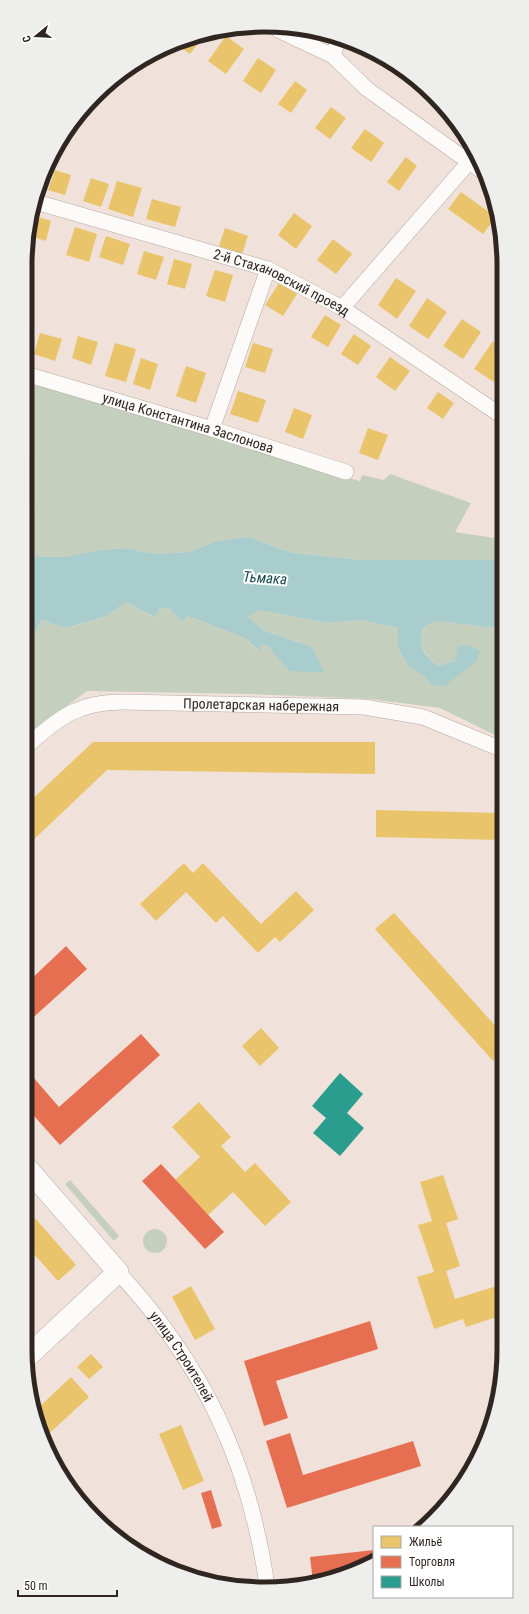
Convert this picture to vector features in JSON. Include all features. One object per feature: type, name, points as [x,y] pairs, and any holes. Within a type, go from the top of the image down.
[{"type":"main road","name":"улица Строителей","points":[[32,1174],[118,1272]]},
{"type":"main road","points":[[32,1351],[118,1272]]},
{"type":"street","points":[[283,32],[333,56],[367,89],[474,164]]},
{"type":"street","points":[[333,56],[337,43]]},
{"type":"street","points":[[342,308],[470,161]]},
{"type":"street","name":"2-й Стахановский проезд","points":[[40,203],[268,269],[342,308],[497,413]]},
{"type":"street","points":[[212,429],[268,269]]},
{"type":"street","name":"улица Константина Заслонова","points":[[32,376],[212,429],[346,472]]},
{"type":"street","name":"Пролетарская набережная","points":[[32,742],[50,725],[68,714],[94,704],[122,702],[364,707],[422,716],[497,747]]},
{"type":"street","name":"улица Строителей","points":[[118,1272],[147,1304],[178,1345],[220,1419],[231,1445],[252,1506],[266,1582]]},
{"type":"green space","points":[[32,383],[360,481],[362,475],[384,480],[390,474],[471,503],[455,532],[497,538],[497,560],[361,560],[293,553],[248,537],[217,541],[189,552],[156,554],[124,548],[100,550],[64,557],[32,556]]},
{"type":"green space","points":[[126,602],[153,617],[160,608],[170,609],[182,622],[188,616],[245,638],[258,651],[261,645],[269,646],[273,653],[312,647],[265,631],[248,617],[259,610],[328,623],[360,620],[398,628],[398,648],[408,666],[422,675],[431,684],[443,687],[451,679],[455,661],[438,666],[425,653],[421,640],[423,627],[437,621],[497,628],[497,736],[440,708],[370,699],[250,694],[87,691],[48,720],[32,734],[32,629],[36,630],[41,620],[68,628],[106,616]]},
{"type":"green space","points":[[70,1180],[119,1236],[114,1241],[65,1184]]},
{"type":"green space","points":[[155,1229],[163,1233],[167,1241],[163,1249],[155,1253],[147,1249],[143,1241],[147,1233]]},
{"type":"water","name":"Тьмака","points":[[248,537],[293,553],[361,560],[497,560],[497,628],[437,621],[423,627],[421,640],[423,650],[438,666],[455,661],[458,647],[467,645],[480,651],[476,662],[443,687],[431,684],[422,675],[408,666],[398,648],[398,628],[360,620],[328,623],[259,610],[248,617],[265,631],[312,647],[325,673],[290,671],[273,653],[269,646],[261,645],[259,651],[245,638],[188,616],[182,622],[170,609],[160,608],[154,617],[126,602],[106,616],[67,628],[41,620],[36,631],[32,630],[32,556],[64,557],[100,550],[124,548],[156,554],[189,552],[217,541]]},
{"type":"building: Жильё","points":[[226,36],[244,49],[226,74],[208,61]]},
{"type":"building: Жильё","points":[[200,41],[190,54],[181,48]]},
{"type":"building: Жильё","points":[[258,58],[276,70],[261,93],[243,81]]},
{"type":"building: Жильё","points":[[295,81],[307,90],[291,113],[278,104]]},
{"type":"building: Жильё","points":[[331,107],[346,118],[330,139],[315,128]]},
{"type":"building: Жильё","points":[[365,129],[384,143],[371,162],[351,148]]},
{"type":"building: Жильё","points":[[406,157],[417,166],[399,191],[387,182]]},
{"type":"building: Жильё","points":[[55,170],[71,175],[65,195],[48,190]]},
{"type":"building: Жильё","points":[[91,178],[109,184],[101,207],[83,201]]},
{"type":"building: Жильё","points":[[117,181],[142,188],[133,217],[108,209]]},
{"type":"building: Жильё","points":[[461,192],[492,214],[493,221],[483,234],[448,209]]},
{"type":"building: Жильё","points":[[152,199],[181,207],[175,227],[146,219]]},
{"type":"building: Жильё","points":[[294,213],[312,226],[296,249],[278,235]]},
{"type":"building: Жильё","points":[[37,216],[51,221],[46,241],[34,237]]},
{"type":"building: Жильё","points":[[75,227],[97,234],[89,262],[66,255]]},
{"type":"building: Жильё","points":[[225,228],[248,236],[242,254],[219,246]]},
{"type":"building: Жильё","points":[[106,236],[130,244],[123,265],[99,257]]},
{"type":"building: Жильё","points":[[333,239],[352,254],[336,274],[317,260]]},
{"type":"building: Жильё","points":[[497,250],[497,257],[494,255]]},
{"type":"building: Жильё","points":[[144,251],[164,257],[156,280],[137,274]]},
{"type":"building: Жильё","points":[[174,259],[192,264],[185,289],[167,284]]},
{"type":"building: Жильё","points":[[215,270],[233,275],[225,302],[206,296]]},
{"type":"building: Жильё","points":[[396,278],[416,291],[397,319],[378,305]]},
{"type":"building: Жильё","points":[[279,283],[297,294],[283,316],[265,305]]},
{"type":"building: Жильё","points":[[427,298],[447,312],[428,339],[409,326]]},
{"type":"building: Жильё","points":[[325,315],[341,325],[328,347],[311,337]]},
{"type":"building: Жильё","points":[[462,319],[481,332],[463,359],[443,346]]},
{"type":"building: Жильё","points":[[40,333],[62,339],[55,361],[34,354]]},
{"type":"building: Жильё","points":[[354,334],[371,346],[358,365],[341,354]]},
{"type":"building: Жильё","points":[[78,336],[98,342],[91,365],[72,358]]},
{"type":"building: Жильё","points":[[493,341],[497,344],[497,378],[494,382],[474,369]]},
{"type":"building: Жильё","points":[[115,343],[136,349],[126,382],[105,376]]},
{"type":"building: Жильё","points":[[253,343],[273,349],[265,373],[245,367]]},
{"type":"building: Жильё","points":[[390,357],[410,371],[395,391],[376,377]]},
{"type":"building: Жильё","points":[[141,358],[158,364],[150,390],[133,384]]},
{"type":"building: Жильё","points":[[186,366],[206,373],[196,403],[176,396]]},
{"type":"building: Жильё","points":[[238,391],[266,400],[258,423],[230,414]]},
{"type":"building: Жильё","points":[[438,392],[454,403],[443,419],[427,408]]},
{"type":"building: Жильё","points":[[294,408],[312,415],[303,439],[285,432]]},
{"type":"building: Жильё","points":[[368,428],[388,435],[378,460],[359,453]]},
{"type":"building: Жильё","points":[[93,742],[375,742],[375,774],[107,770],[32,841],[32,799]]},
{"type":"building: Жильё","points":[[376,810],[497,813],[497,840],[376,837]]},
{"type":"building: Жильё","points":[[184,863],[193,873],[203,863],[261,924],[296,891],[314,910],[280,942],[275,937],[258,953],[223,916],[216,923],[186,892],[156,921],[140,904]]},
{"type":"building: Жильё","points":[[394,913],[497,1028],[497,1058],[493,1061],[375,929]]},
{"type":"building: Жильё","points":[[261,1028],[279,1048],[260,1066],[242,1046]]},
{"type":"building: Жильё","points":[[199,1102],[231,1137],[221,1146],[245,1172],[255,1163],[291,1202],[265,1226],[233,1192],[208,1215],[175,1180],[200,1157],[172,1127]]},
{"type":"building: Жильё","points":[[443,1175],[458,1219],[446,1223],[460,1266],[446,1271],[455,1299],[497,1286],[497,1317],[466,1327],[463,1319],[434,1329],[417,1277],[434,1272],[418,1225],[432,1221],[420,1182]]},
{"type":"building: Жильё","points":[[35,1218],[76,1265],[58,1281],[32,1252],[32,1221]]},
{"type":"building: Жильё","points":[[191,1286],[215,1329],[195,1340],[172,1297]]},
{"type":"building: Жильё","points":[[91,1354],[103,1367],[89,1379],[77,1367]]},
{"type":"building: Жильё","points":[[71,1377],[89,1397],[48,1434],[39,1407]]},
{"type":"building: Жильё","points":[[181,1425],[204,1481],[183,1490],[159,1434]]},
{"type":"building: Торговля","points":[[66,946],[87,969],[32,1019],[32,978]]},
{"type":"building: Торговля","points":[[141,1034],[160,1055],[60,1145],[32,1114],[33,1077],[59,1107]]},
{"type":"building: Торговля","points":[[161,1164],[224,1232],[205,1249],[142,1181]]},
{"type":"building: Торговля","points":[[370,1321],[378,1349],[276,1381],[288,1418],[264,1426],[244,1361]]},
{"type":"building: Торговля","points":[[290,1433],[303,1475],[413,1441],[421,1466],[287,1508],[266,1441]]},
{"type":"building: Торговля","points":[[211,1490],[222,1526],[212,1529],[201,1493]]},
{"type":"building: Торговля","points":[[373,1550],[373,1555],[367,1558],[339,1570],[312,1577],[310,1557]]},
{"type":"building: Школы","points":[[340,1073],[363,1094],[347,1113],[364,1128],[340,1156],[313,1133],[326,1118],[312,1106]]}]
